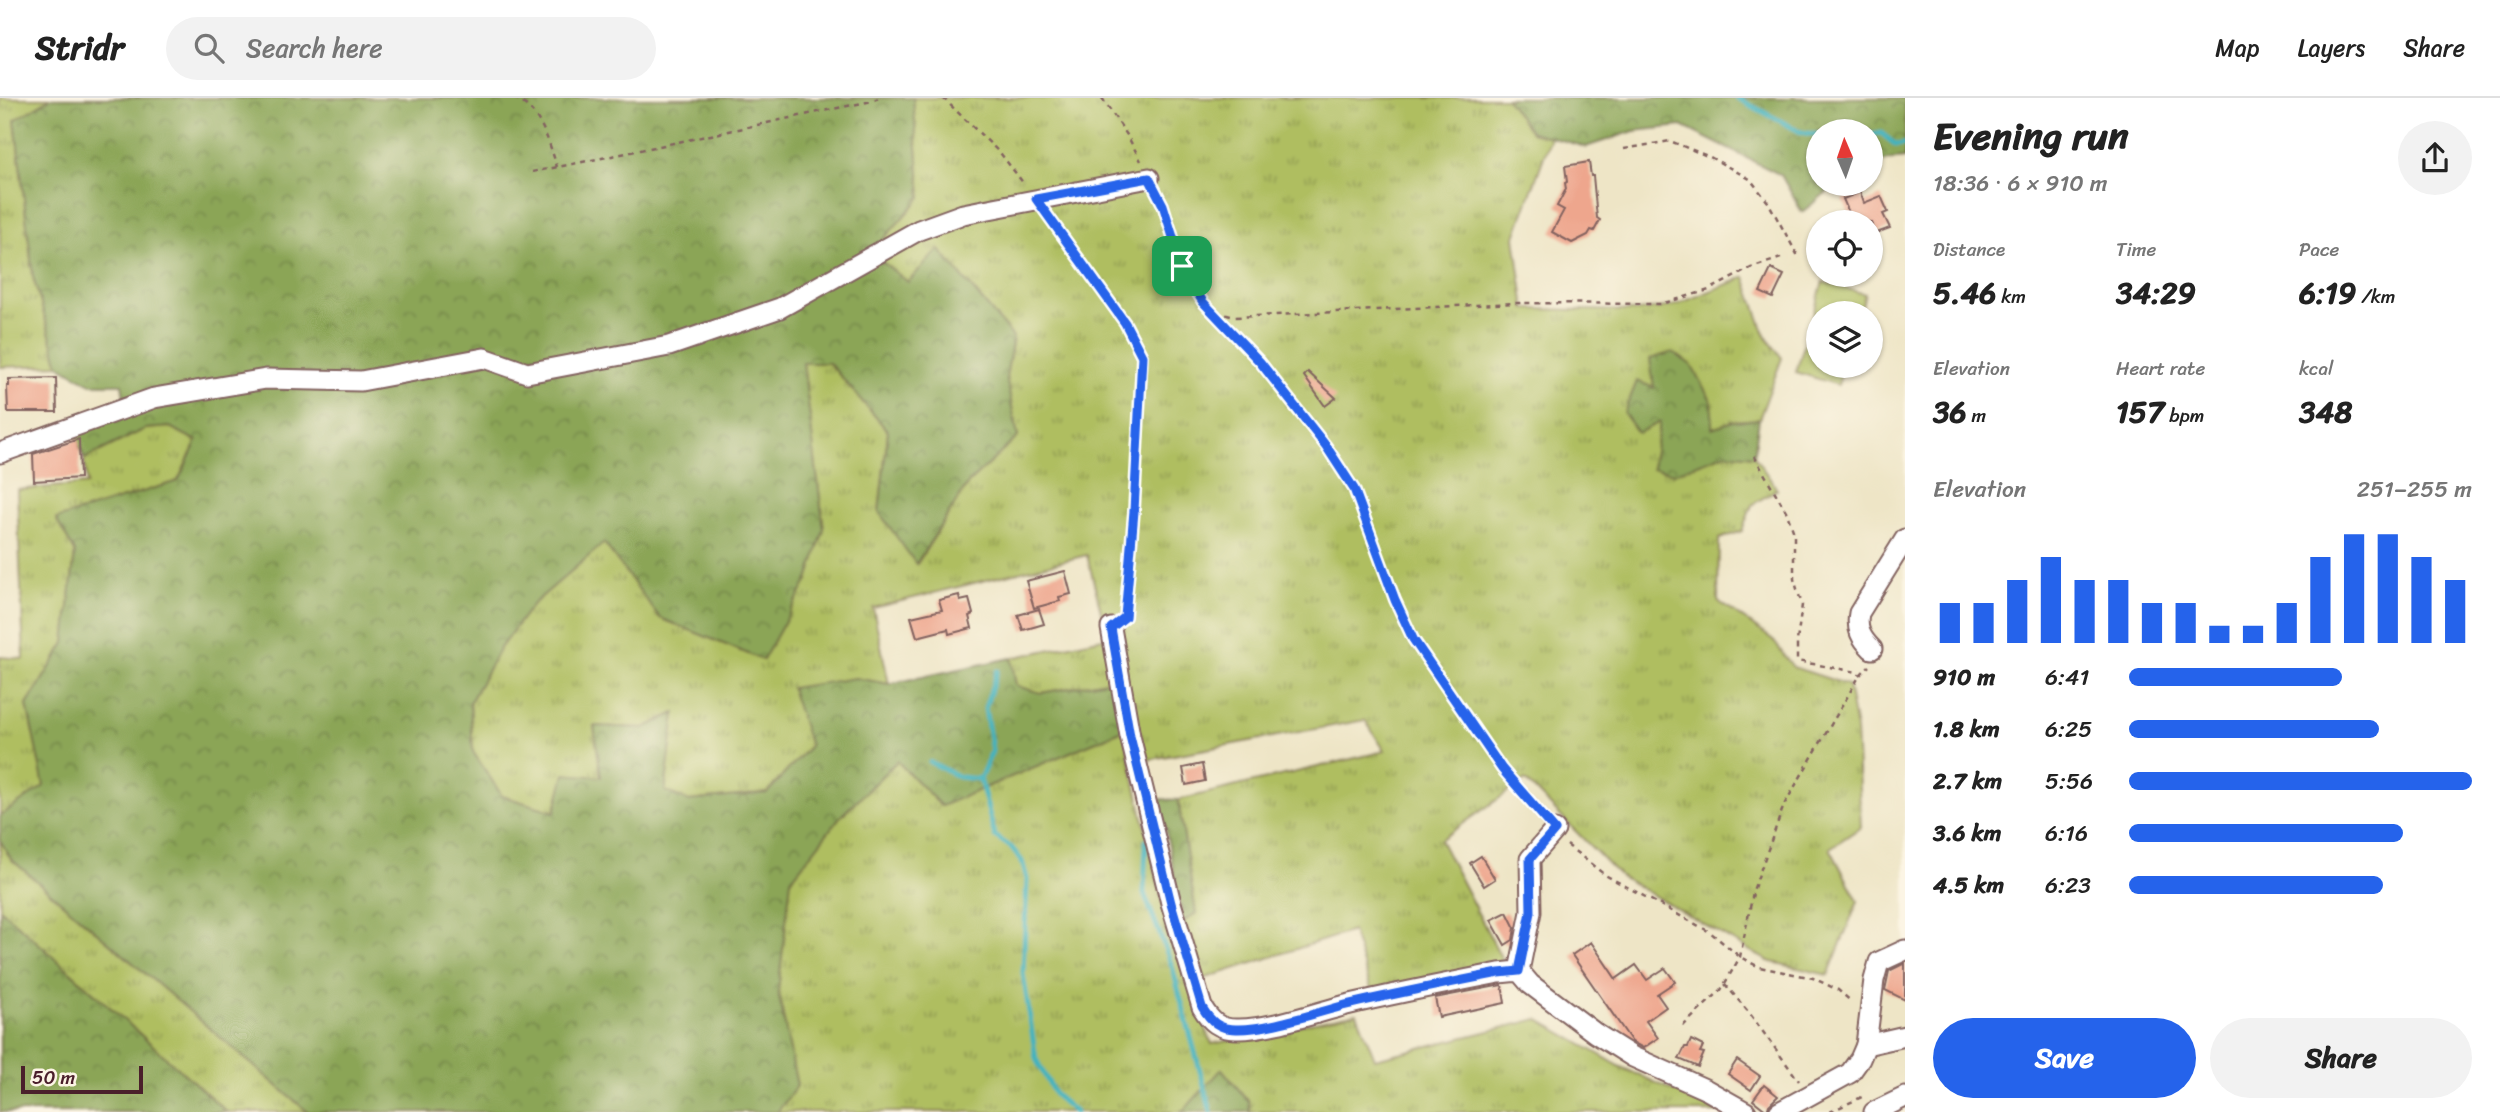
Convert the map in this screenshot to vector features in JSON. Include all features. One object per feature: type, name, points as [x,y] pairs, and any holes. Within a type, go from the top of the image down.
[{"type":"street","points":[[0,453],[154,398],[266,379],[361,381],[484,358],[527,373],[669,346],[780,308],[919,230],[963,214],[1149,178]]},
{"type":"street","points":[[1872,649],[1860,634],[1857,623],[1859,613],[1905,540]]},
{"type":"street","points":[[1111,628],[1130,736],[1171,903],[1202,1007],[1210,1021],[1222,1028],[1238,1030],[1365,1001],[1519,971]]},
{"type":"street","points":[[1519,971],[1531,912],[1530,859],[1560,837]]},
{"type":"street","points":[[1779,1112],[1850,1073],[1866,1045],[1874,980],[1879,962],[1905,950]]},
{"type":"street","points":[[1519,971],[1530,984],[1633,1058],[1707,1090],[1746,1112]]},
{"type":"street","points":[[1866,1045],[1905,1036]]},
{"type":"street","points":[[1874,1112],[1905,1097]]},
{"type":"path","points":[[514,98],[524,102],[546,132],[556,167]]},
{"type":"path","points":[[532,172],[638,152],[720,131],[878,98]]},
{"type":"path","points":[[943,98],[1001,154],[1036,199],[1125,323],[1142,356],[1125,617],[1111,628]]},
{"type":"path","points":[[1102,98],[1127,135],[1163,205],[1182,266],[1203,302],[1260,362],[1326,446],[1347,478],[1354,489],[1395,600],[1413,639],[1502,769],[1560,837],[1605,874],[1710,932],[1740,957],[1759,967],[1813,978],[1838,990],[1871,1017]]},
{"type":"path","points":[[1624,149],[1671,141],[1710,157],[1750,179],[1768,202],[1798,256]]},
{"type":"path","points":[[1203,302],[1219,313],[1236,317],[1516,303],[1619,306],[1661,304],[1709,290],[1751,268],[1784,257]]},
{"type":"path","points":[[1754,456],[1786,511],[1794,533],[1794,579],[1802,605],[1797,660],[1857,672],[1860,675]]},
{"type":"path","points":[[1682,1026],[1721,990],[1740,957],[1754,888],[1784,805],[1860,675],[1880,656],[1872,649]]},
{"type":"path","points":[[1725,984],[1796,1074]]},
{"type":"green space","points":[[0,98],[51,98],[15,120],[33,277],[59,365],[0,367]]},
{"type":"green space","points":[[51,98],[913,98],[921,197],[871,253],[908,282],[939,249],[1013,337],[1006,377],[1018,437],[969,482],[916,564],[879,512],[888,431],[829,363],[803,363],[824,530],[808,580],[763,660],[660,618],[604,543],[532,605],[500,648],[470,702],[473,752],[502,796],[555,812],[565,774],[601,777],[594,726],[644,728],[675,713],[665,791],[688,801],[767,793],[810,746],[791,688],[855,678],[889,684],[1011,658],[1016,686],[1041,693],[1112,680],[1123,730],[941,806],[897,761],[840,817],[791,880],[778,991],[797,1086],[777,1112],[308,1112],[11,859],[0,840],[0,816],[44,786],[27,705],[65,643],[75,552],[56,519],[178,481],[197,441],[170,427],[145,429],[84,459],[71,424],[126,410],[122,384],[91,384],[59,365],[33,277],[15,120]]},
{"type":"green space","points":[[913,98],[1506,98],[1531,132],[1551,137],[1515,237],[1525,309],[1638,311],[1673,306],[1745,277],[1765,335],[1782,358],[1759,419],[1733,421],[1712,429],[1661,422],[1652,468],[1674,473],[1726,453],[1754,456],[1777,489],[1752,505],[1742,531],[1719,539],[1718,601],[1772,639],[1793,667],[1848,685],[1856,730],[1861,827],[1830,848],[1858,901],[1828,975],[1768,961],[1620,876],[1525,780],[1440,840],[1504,963],[1372,992],[1352,931],[1203,979],[1183,922],[1196,913],[1178,800],[1385,751],[1365,720],[1146,760],[1104,623],[1087,555],[873,608],[889,684],[855,678],[810,746],[767,793],[688,801],[665,791],[675,714],[644,728],[594,726],[602,777],[555,812],[502,796],[473,752],[470,702],[500,648],[532,605],[604,542],[660,618],[763,660],[824,530],[803,363],[829,363],[888,431],[879,512],[917,564],[969,482],[1018,437],[1006,377],[1013,337],[939,250],[908,282],[871,253],[921,197]]},
{"type":"green space","points":[[1506,98],[1905,98],[1905,158],[1883,162],[1883,119],[1806,119],[1806,196],[1822,196],[1802,212],[1781,175],[1682,126],[1634,131],[1586,147],[1531,132]]},
{"type":"green space","points":[[1822,287],[1840,287],[1865,294],[1863,301],[1817,301]]},
{"type":"green space","points":[[1806,339],[1806,375],[1796,372]]},
{"type":"green space","points":[[1673,352],[1691,365],[1712,402],[1712,428],[1733,421],[1759,419],[1754,456],[1726,453],[1674,473],[1652,468],[1660,422],[1638,433],[1624,413],[1637,381],[1654,388],[1650,359]]},
{"type":"green space","points":[[1815,378],[1840,378],[1838,385]]},
{"type":"green space","points":[[170,427],[197,441],[178,481],[57,519],[75,552],[65,643],[27,705],[45,786],[0,816],[0,657],[24,659],[17,490],[87,484],[84,459],[145,429]]},
{"type":"green space","points":[[1107,637],[1112,680],[1041,693],[1016,686],[1011,658]]},
{"type":"green space","points":[[1123,730],[1169,930],[1212,1044],[1357,1013],[1375,1059],[1538,1019],[1621,1067],[1721,1112],[1250,1112],[1249,1102],[1179,1112],[777,1112],[797,1086],[778,991],[790,880],[840,817],[897,761],[941,806]]},
{"type":"green space","points":[[1160,799],[1178,800],[1196,913],[1183,922]]},
{"type":"green space","points":[[0,840],[11,859],[308,1112],[227,1112],[0,909]]},
{"type":"green space","points":[[0,909],[227,1112],[0,1112]]},
{"type":"green space","points":[[1222,1069],[1249,1102],[1250,1112],[1179,1112],[1184,1110]]},
{"type":"building","points":[[1589,162],[1597,218],[1600,220],[1594,231],[1591,230],[1588,235],[1572,243],[1552,232],[1564,210],[1557,206],[1566,189],[1565,166]]},
{"type":"building","points":[[1861,196],[1864,203],[1881,196],[1888,212],[1883,214],[1883,210],[1848,210],[1843,199]]},
{"type":"building","points":[[1883,214],[1890,228],[1883,231]]},
{"type":"building","points":[[1771,269],[1784,275],[1773,298],[1760,292]]},
{"type":"building","points":[[1308,372],[1336,398],[1325,406],[1304,376]]},
{"type":"building","points":[[56,378],[57,412],[8,412],[9,379]]},
{"type":"building","points":[[79,439],[80,478],[34,481],[33,454]]},
{"type":"building","points":[[1065,571],[1071,594],[1059,597],[1060,601],[1034,608],[1026,581]]},
{"type":"building","points":[[959,595],[960,601],[969,599],[973,614],[969,616],[972,628],[949,634],[948,629],[917,637],[911,617],[942,610],[939,600]]},
{"type":"building","points":[[1039,609],[1044,624],[1023,630],[1018,615]]},
{"type":"building","points":[[1202,764],[1205,781],[1186,785],[1183,768]]},
{"type":"building","points":[[1481,856],[1495,879],[1484,886],[1470,863]]},
{"type":"building","points":[[1507,912],[1515,928],[1513,940],[1505,945],[1491,920]]},
{"type":"building","points":[[1591,942],[1616,979],[1636,965],[1647,980],[1665,968],[1675,982],[1657,994],[1666,1007],[1646,1021],[1658,1038],[1643,1048],[1632,1042],[1572,955]]},
{"type":"building","points":[[1905,963],[1905,1000],[1885,990],[1889,971]]},
{"type":"building","points":[[1502,985],[1505,1003],[1439,1017],[1435,998]]},
{"type":"building","points":[[1691,1040],[1703,1046],[1700,1052],[1704,1053],[1698,1067],[1679,1059]]},
{"type":"building","points":[[1737,1060],[1760,1076],[1751,1090],[1728,1074]]},
{"type":"building","points":[[1764,1085],[1778,1096],[1767,1111],[1753,1100]]},
{"type":"waterway","points":[[1737,98],[1806,133]]},
{"type":"waterway","points":[[1883,135],[1896,145],[1905,144]]},
{"type":"waterway","points":[[997,671],[985,708],[992,751],[980,779],[995,836],[1012,848],[1022,861],[1027,879],[1023,973],[1036,1059],[1055,1095],[1075,1112]]},
{"type":"waterway","points":[[930,762],[959,777],[980,779]]},
{"type":"waterway","points":[[1146,841],[1144,893],[1172,966],[1211,1112]]},
{"type":"route","points":[[1149,178],[1163,205],[1182,266],[1203,302],[1260,362],[1326,446],[1354,489],[1395,600],[1413,639],[1502,769],[1555,830],[1530,859],[1531,912],[1519,971],[1365,1001],[1238,1030],[1222,1028],[1210,1021],[1202,1007],[1171,903],[1130,736],[1111,628],[1125,617],[1142,356],[1125,323],[1036,199],[1149,178]]}]
